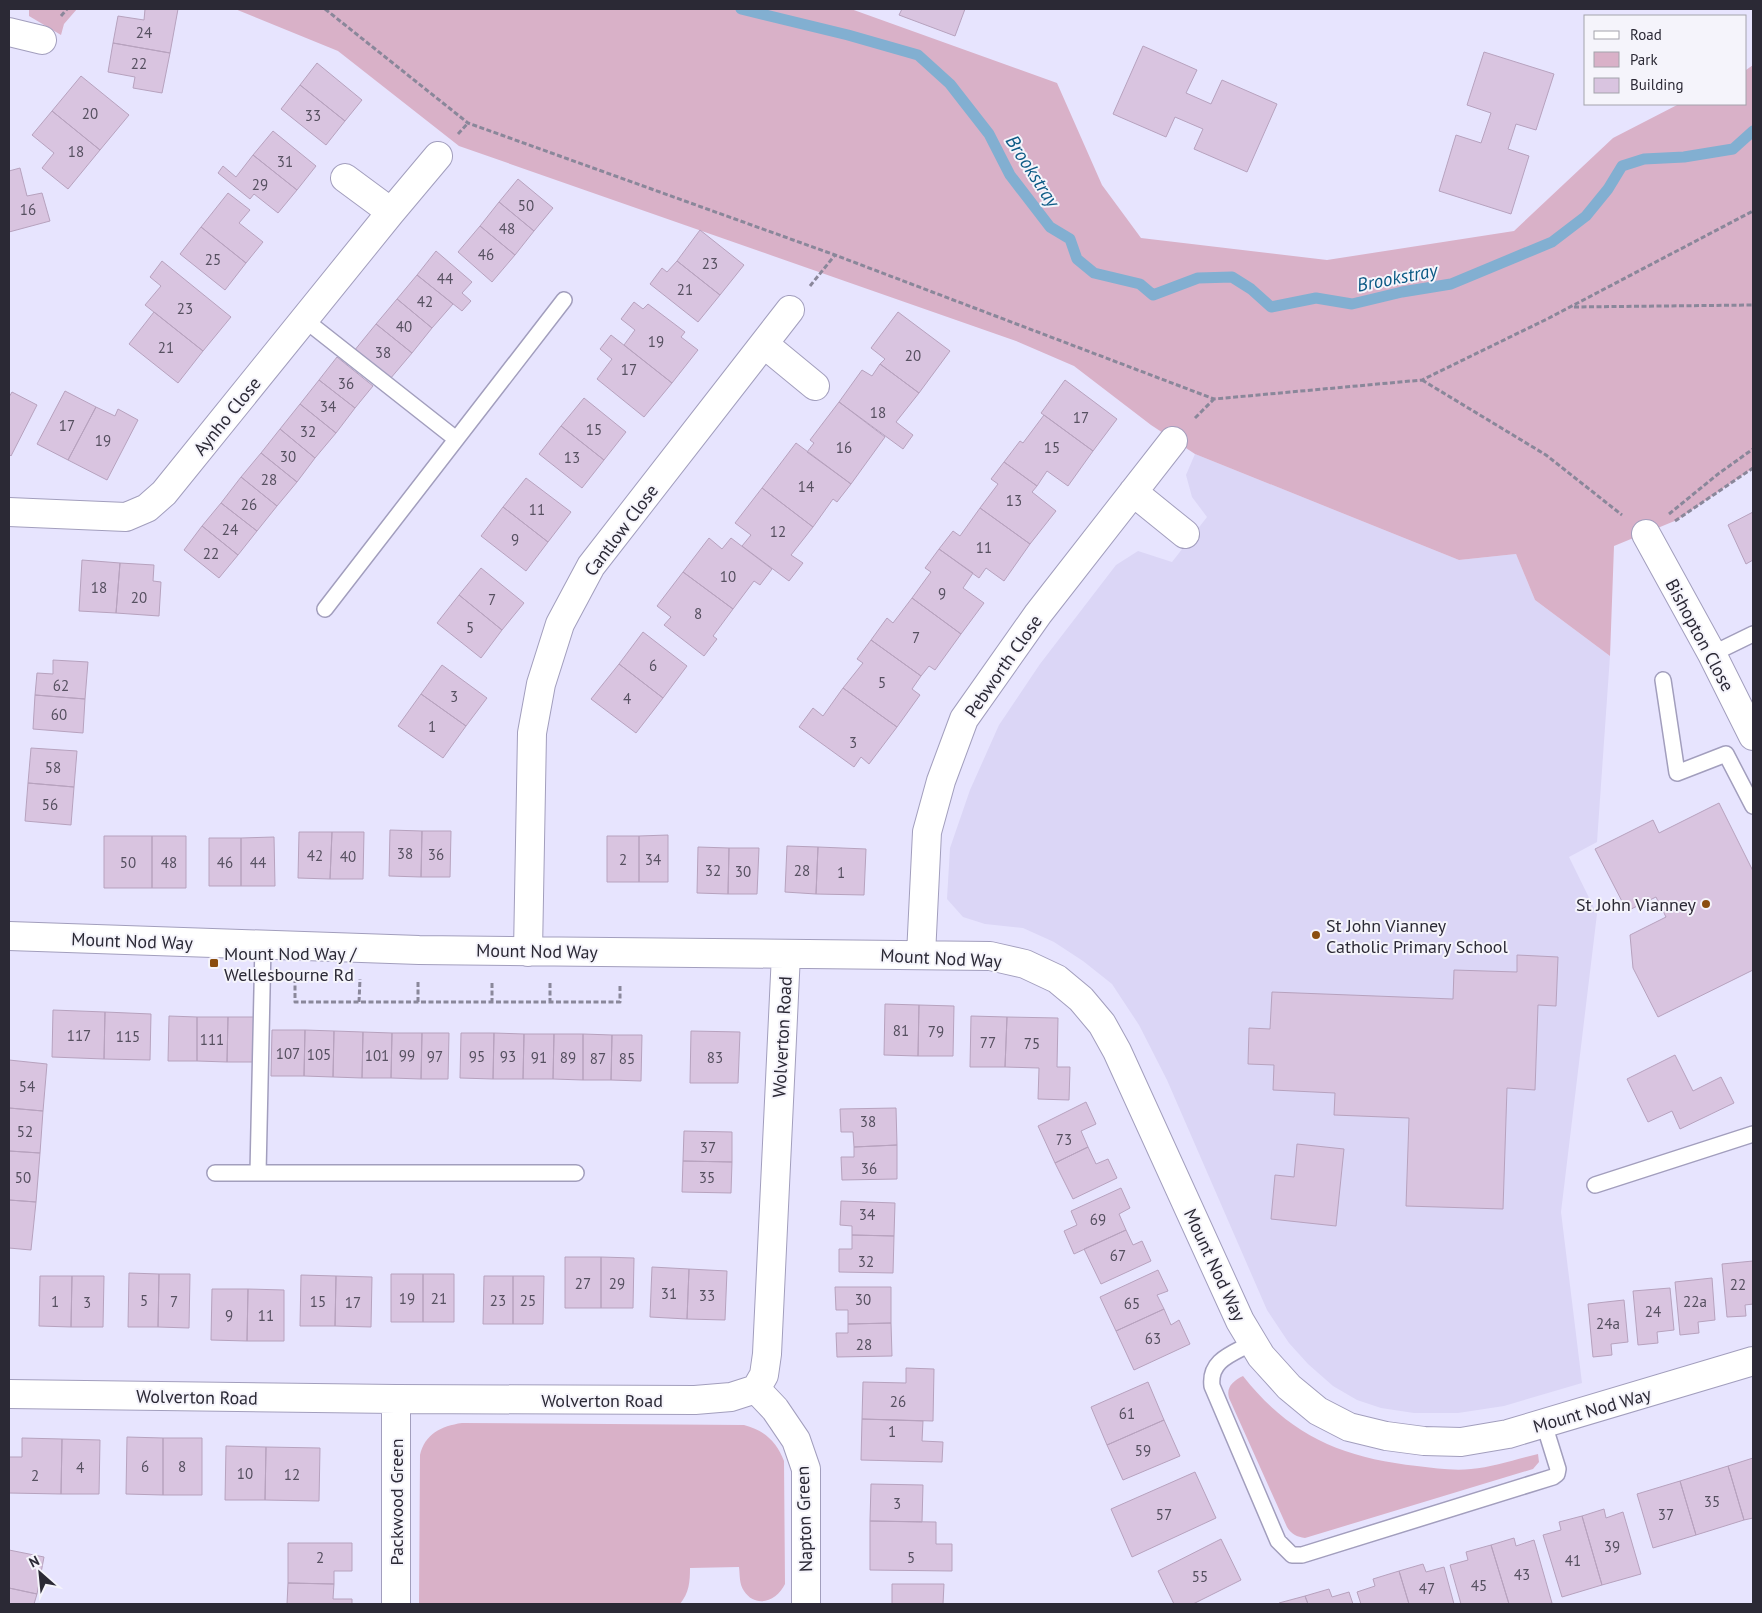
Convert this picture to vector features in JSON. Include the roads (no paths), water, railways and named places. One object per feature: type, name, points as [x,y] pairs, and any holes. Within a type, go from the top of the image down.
[{"type":"street","points":[[9,32],[42,40]]},
{"type":"street","name":"Aynho Close","points":[[9,512],[126,517],[147,508],[164,493],[438,156]]},
{"type":"street","points":[[345,178],[391,212]]},
{"type":"street","name":"Cantlow Close","points":[[528,952],[532,733],[541,684],[560,624],[591,566],[790,310]]},
{"type":"street","points":[[764,344],[815,386]]},
{"type":"street","name":"Pebworth Close","points":[[921,955],[927,832],[941,781],[964,719],[1038,614],[1173,441]]},
{"type":"street","points":[[1133,492],[1185,534]]},
{"type":"street","name":"Bishopton Close","points":[[1646,534],[1712,654],[1753,736]]},
{"type":"street","name":"Mount Nod Way","points":[[9,936],[528,952],[990,956],[1025,964],[1057,979],[1086,1005],[1102,1024],[1117,1051],[1240,1321],[1252,1343],[1261,1356],[1289,1386],[1318,1411],[1349,1427],[1424,1441],[1461,1442],[1508,1434],[1753,1361]]},
{"type":"street","name":"Wolverton Road","points":[[9,1394],[396,1399],[695,1400],[731,1397],[756,1389],[764,1375],[767,1354],[786,954]]},
{"type":"street","name":"Napton Green","points":[[756,1389],[774,1409],[796,1440],[806,1468],[806,1604]]},
{"type":"street","name":"Packwood Green","points":[[396,1399],[396,1604]]},
{"type":"lane","points":[[326,609],[564,300]]},
{"type":"lane","points":[[305,320],[456,439]]},
{"type":"lane","points":[[1712,654],[1753,634]]},
{"type":"lane","points":[[1663,680],[1677,773],[1726,754],[1753,806]]},
{"type":"lane","points":[[258,1173],[263,945]]},
{"type":"lane","points":[[1595,1185],[1753,1134]]},
{"type":"lane","points":[[215,1173],[576,1172]]},
{"type":"lane","points":[[1252,1343],[1218,1362],[1211,1377],[1212,1386],[1278,1541],[1292,1555],[1302,1555],[1553,1478],[1557,1474],[1558,1469],[1544,1424]]},
{"type":"waterway","name":"Brookstray","points":[[741,9],[848,35],[918,55],[950,84],[989,134],[1010,175],[1050,227],[1070,239],[1077,259],[1094,273],[1140,284],[1153,295],[1198,278],[1232,277],[1251,289],[1271,307],[1316,298],[1352,304],[1402,292],[1451,284],[1552,242],[1586,216],[1608,189],[1622,166],[1644,159],[1684,157],[1733,149],[1753,131]]},
{"type":"place","name":"St John Vianney","points":[[1706,904]]},
{"type":"place","name":"St John Vianney Catholic Primary School","points":[[1316,935]]},
{"type":"place","name":"Mount Nod Way / Wellesbourne Rd","points":[[214,963]]}]
